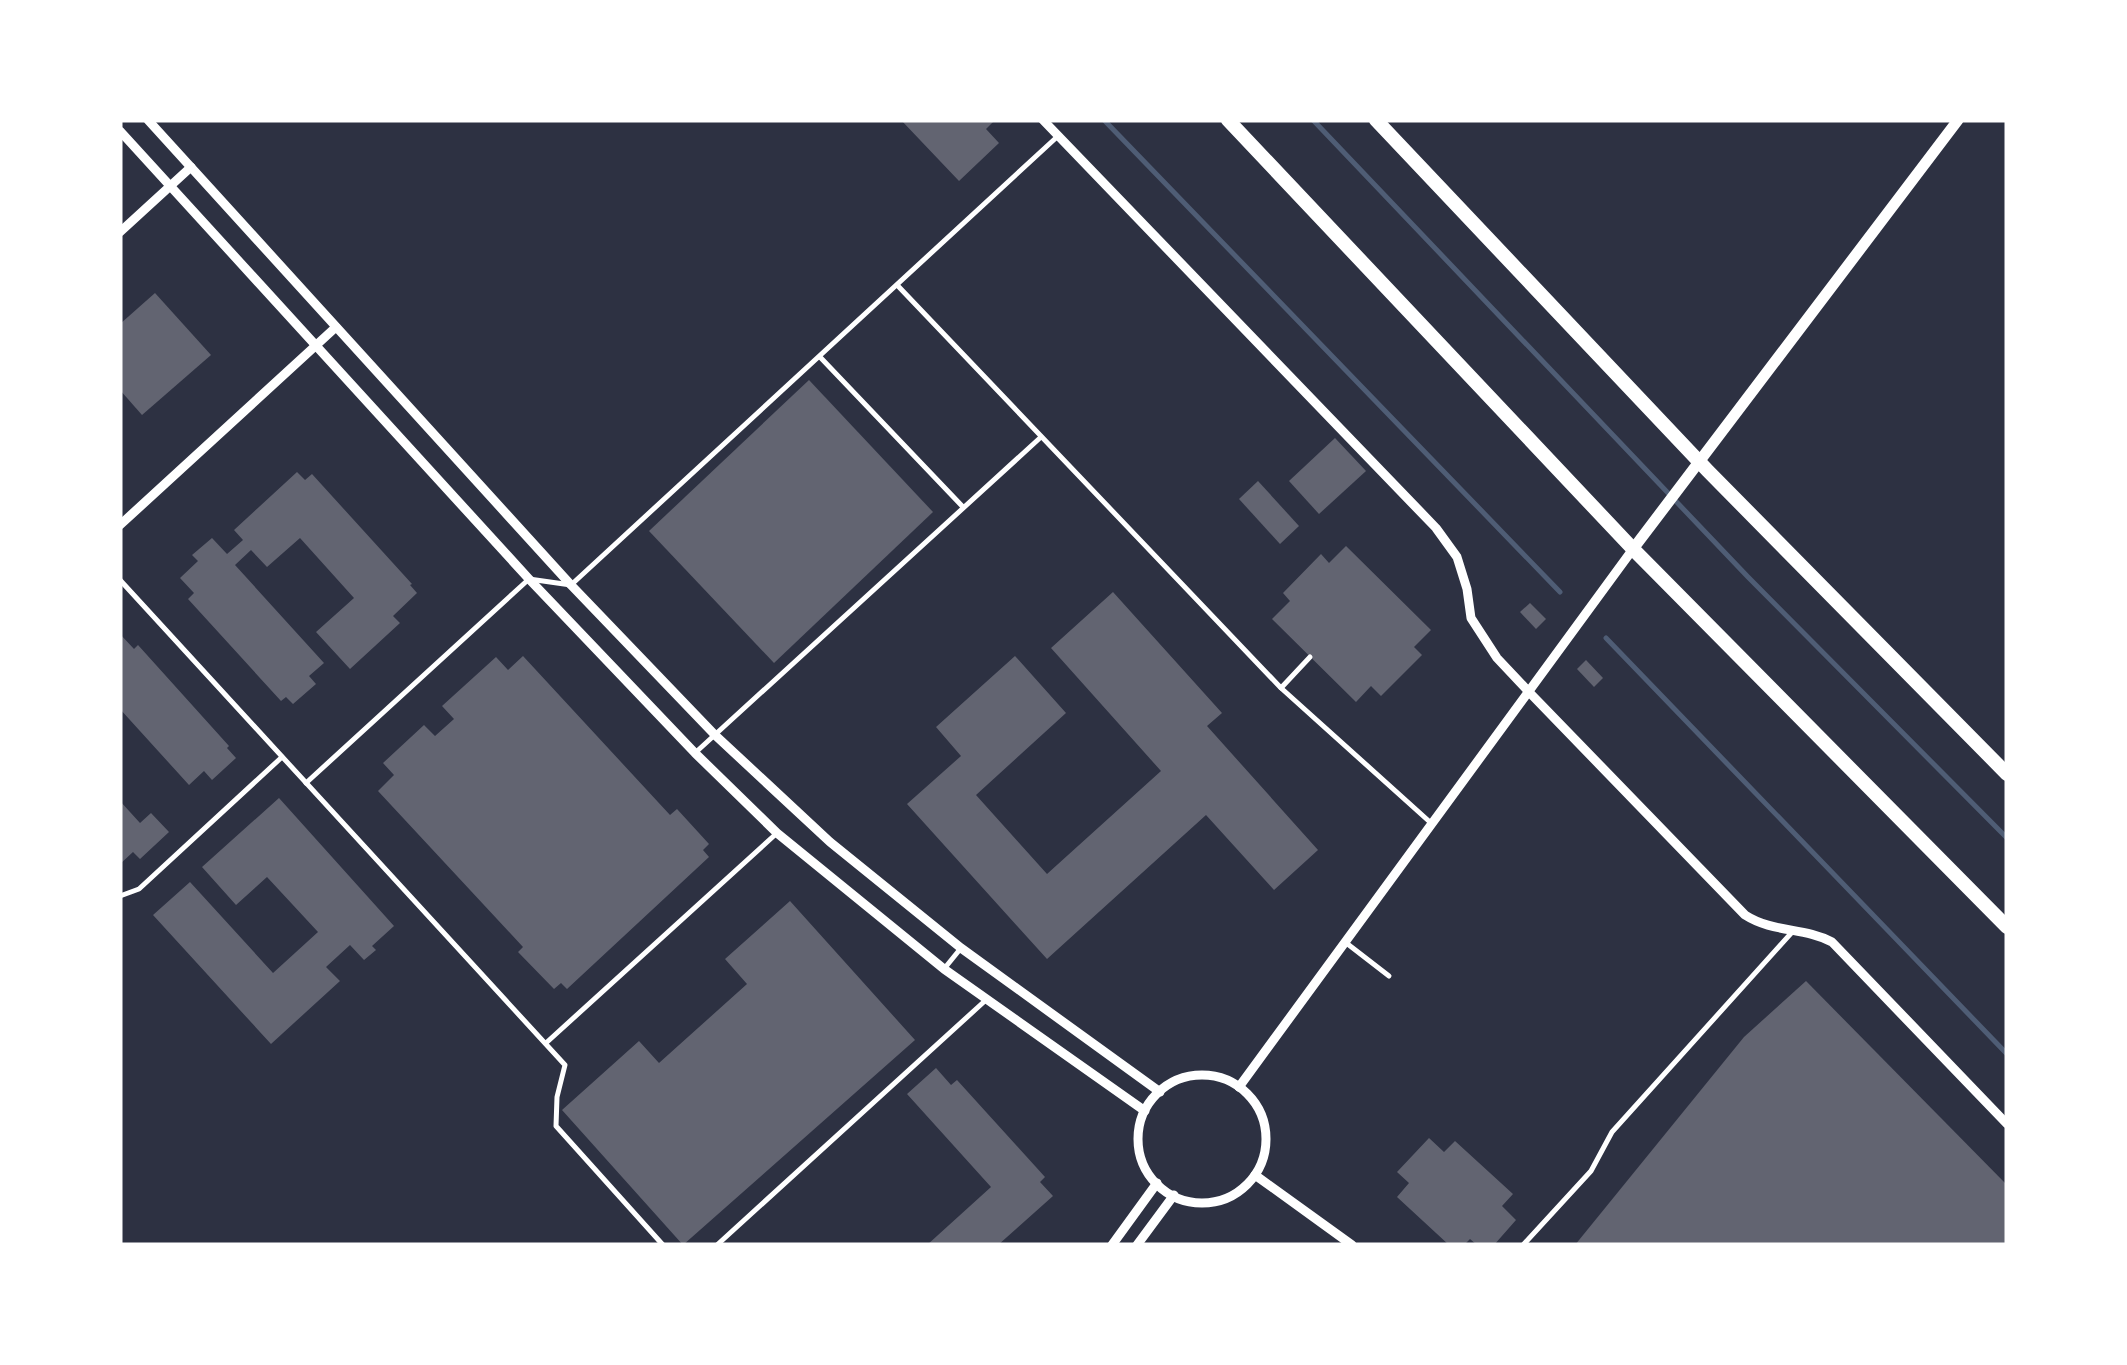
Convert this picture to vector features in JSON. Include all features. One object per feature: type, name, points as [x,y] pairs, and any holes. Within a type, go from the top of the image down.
[{"type":"main road","points":[[1228,120],[1633,549],[2007,927]]},
{"type":"main road","points":[[1376,120],[1698,460],[2007,774]]},
{"type":"street","points":[[148,120],[571,586],[715,735],[830,842],[961,948],[1160,1092]]},
{"type":"street","points":[[1043,120],[1436,528],[1457,558],[1471,618],[1497,658],[1529,692],[1746,915],[1762,926],[1814,932],[1832,942],[2007,1124]]},
{"type":"street","points":[[1239,1088],[1678,486],[1958,120]]},
{"type":"street","points":[[120,132],[529,579],[777,834],[944,969],[1145,1111]]},
{"type":"street","points":[[120,232],[191,167]]},
{"type":"street","points":[[120,525],[336,327]]},
{"type":"street","points":[[1209,1075],[1239,1088],[1260,1112],[1266,1134],[1264,1155],[1255,1176],[1241,1190],[1223,1199],[1183,1200],[1158,1183],[1141,1158],[1138,1138],[1145,1111],[1167,1085],[1187,1076],[1209,1075]]},
{"type":"street","points":[[1255,1176],[1352,1245]]},
{"type":"street","points":[[1112,1245],[1158,1183]]},
{"type":"street","points":[[1137,1245],[1174,1195]]},
{"type":"lane","points":[[306,783],[529,579],[571,586],[1058,136]]},
{"type":"lane","points":[[898,286],[1281,688],[1432,824]]},
{"type":"lane","points":[[820,357],[964,508]]},
{"type":"lane","points":[[695,753],[1041,436]]},
{"type":"lane","points":[[120,580],[564,1064],[556,1097],[556,1126],[662,1245]]},
{"type":"lane","points":[[1281,688],[1310,657]]},
{"type":"lane","points":[[120,896],[139,889],[282,756]]},
{"type":"lane","points":[[546,1044],[777,834]]},
{"type":"lane","points":[[1523,1245],[1591,1171],[1612,1132],[1794,930]]},
{"type":"lane","points":[[1345,942],[1389,976]]},
{"type":"lane","points":[[944,969],[961,948]]},
{"type":"lane","points":[[716,1245],[986,999]]},
{"type":"building","points":[[901,120],[995,120],[986,129],[999,143],[959,181]]},
{"type":"building","points":[[155,293],[211,355],[142,415],[120,390],[120,324]]},
{"type":"building","points":[[809,380],[933,512],[774,663],[649,531]]},
{"type":"building","points":[[1335,438],[1366,471],[1319,514],[1289,481]]},
{"type":"building","points":[[297,472],[305,480],[312,474],[417,593],[393,616],[400,623],[350,669],[316,632],[354,598],[300,538],[267,567],[251,550],[235,565],[324,663],[309,676],[316,684],[293,704],[286,697],[281,701],[188,599],[194,593],[180,578],[198,561],[192,555],[212,538],[227,554],[243,540],[234,530]]},
{"type":"building","points":[[1258,481],[1299,526],[1280,544],[1239,499]]},
{"type":"building","points":[[1346,546],[1431,630],[1414,647],[1422,655],[1381,696],[1371,686],[1356,702],[1272,619],[1290,601],[1283,593],[1321,554],[1329,563]]},
{"type":"building","points":[[1113,592],[1222,713],[1207,726],[1318,850],[1274,890],[1206,815],[1047,959],[907,804],[961,756],[936,727],[1015,656],[1066,713],[976,795],[1047,874],[1161,771],[1051,648]]},
{"type":"building","points":[[1530,603],[1546,619],[1536,629],[1520,612]]},
{"type":"building","points":[[120,634],[134,649],[138,645],[229,746],[236,758],[212,780],[204,771],[189,785],[120,709]]},
{"type":"building","points":[[523,656],[670,815],[677,809],[709,844],[703,850],[709,857],[567,989],[561,983],[554,989],[518,952],[523,947],[378,791],[394,775],[383,763],[424,725],[435,736],[454,719],[442,706],[496,657],[508,670]]},
{"type":"building","points":[[1586,660],[1603,678],[1594,687],[1577,669]]},
{"type":"building","points":[[279,798],[394,926],[372,946],[376,950],[364,960],[350,945],[326,967],[340,981],[271,1044],[153,915],[190,882],[273,973],[318,932],[267,877],[236,905],[202,867]]},
{"type":"building","points":[[120,801],[140,823],[151,813],[169,832],[140,859],[133,852],[120,864]]},
{"type":"building","points":[[790,901],[915,1040],[683,1245],[562,1110],[639,1041],[659,1063],[747,984],[725,959]]},
{"type":"building","points":[[1806,981],[2007,1185],[2007,1245],[1575,1245],[1744,1037]]},
{"type":"building","points":[[936,1068],[951,1085],[957,1080],[1045,1177],[1040,1182],[1053,1196],[998,1245],[927,1245],[991,1187],[907,1094]]},
{"type":"building","points":[[1429,1138],[1444,1152],[1455,1141],[1513,1194],[1502,1206],[1516,1220],[1494,1245],[1477,1245],[1470,1239],[1464,1245],[1449,1245],[1397,1197],[1409,1183],[1397,1172]]},
{"type":"waterway","points":[[1104,120],[1560,592]]},
{"type":"waterway","points":[[1313,120],[1748,577],[2007,838]]},
{"type":"waterway","points":[[1606,638],[2007,1054]]}]
